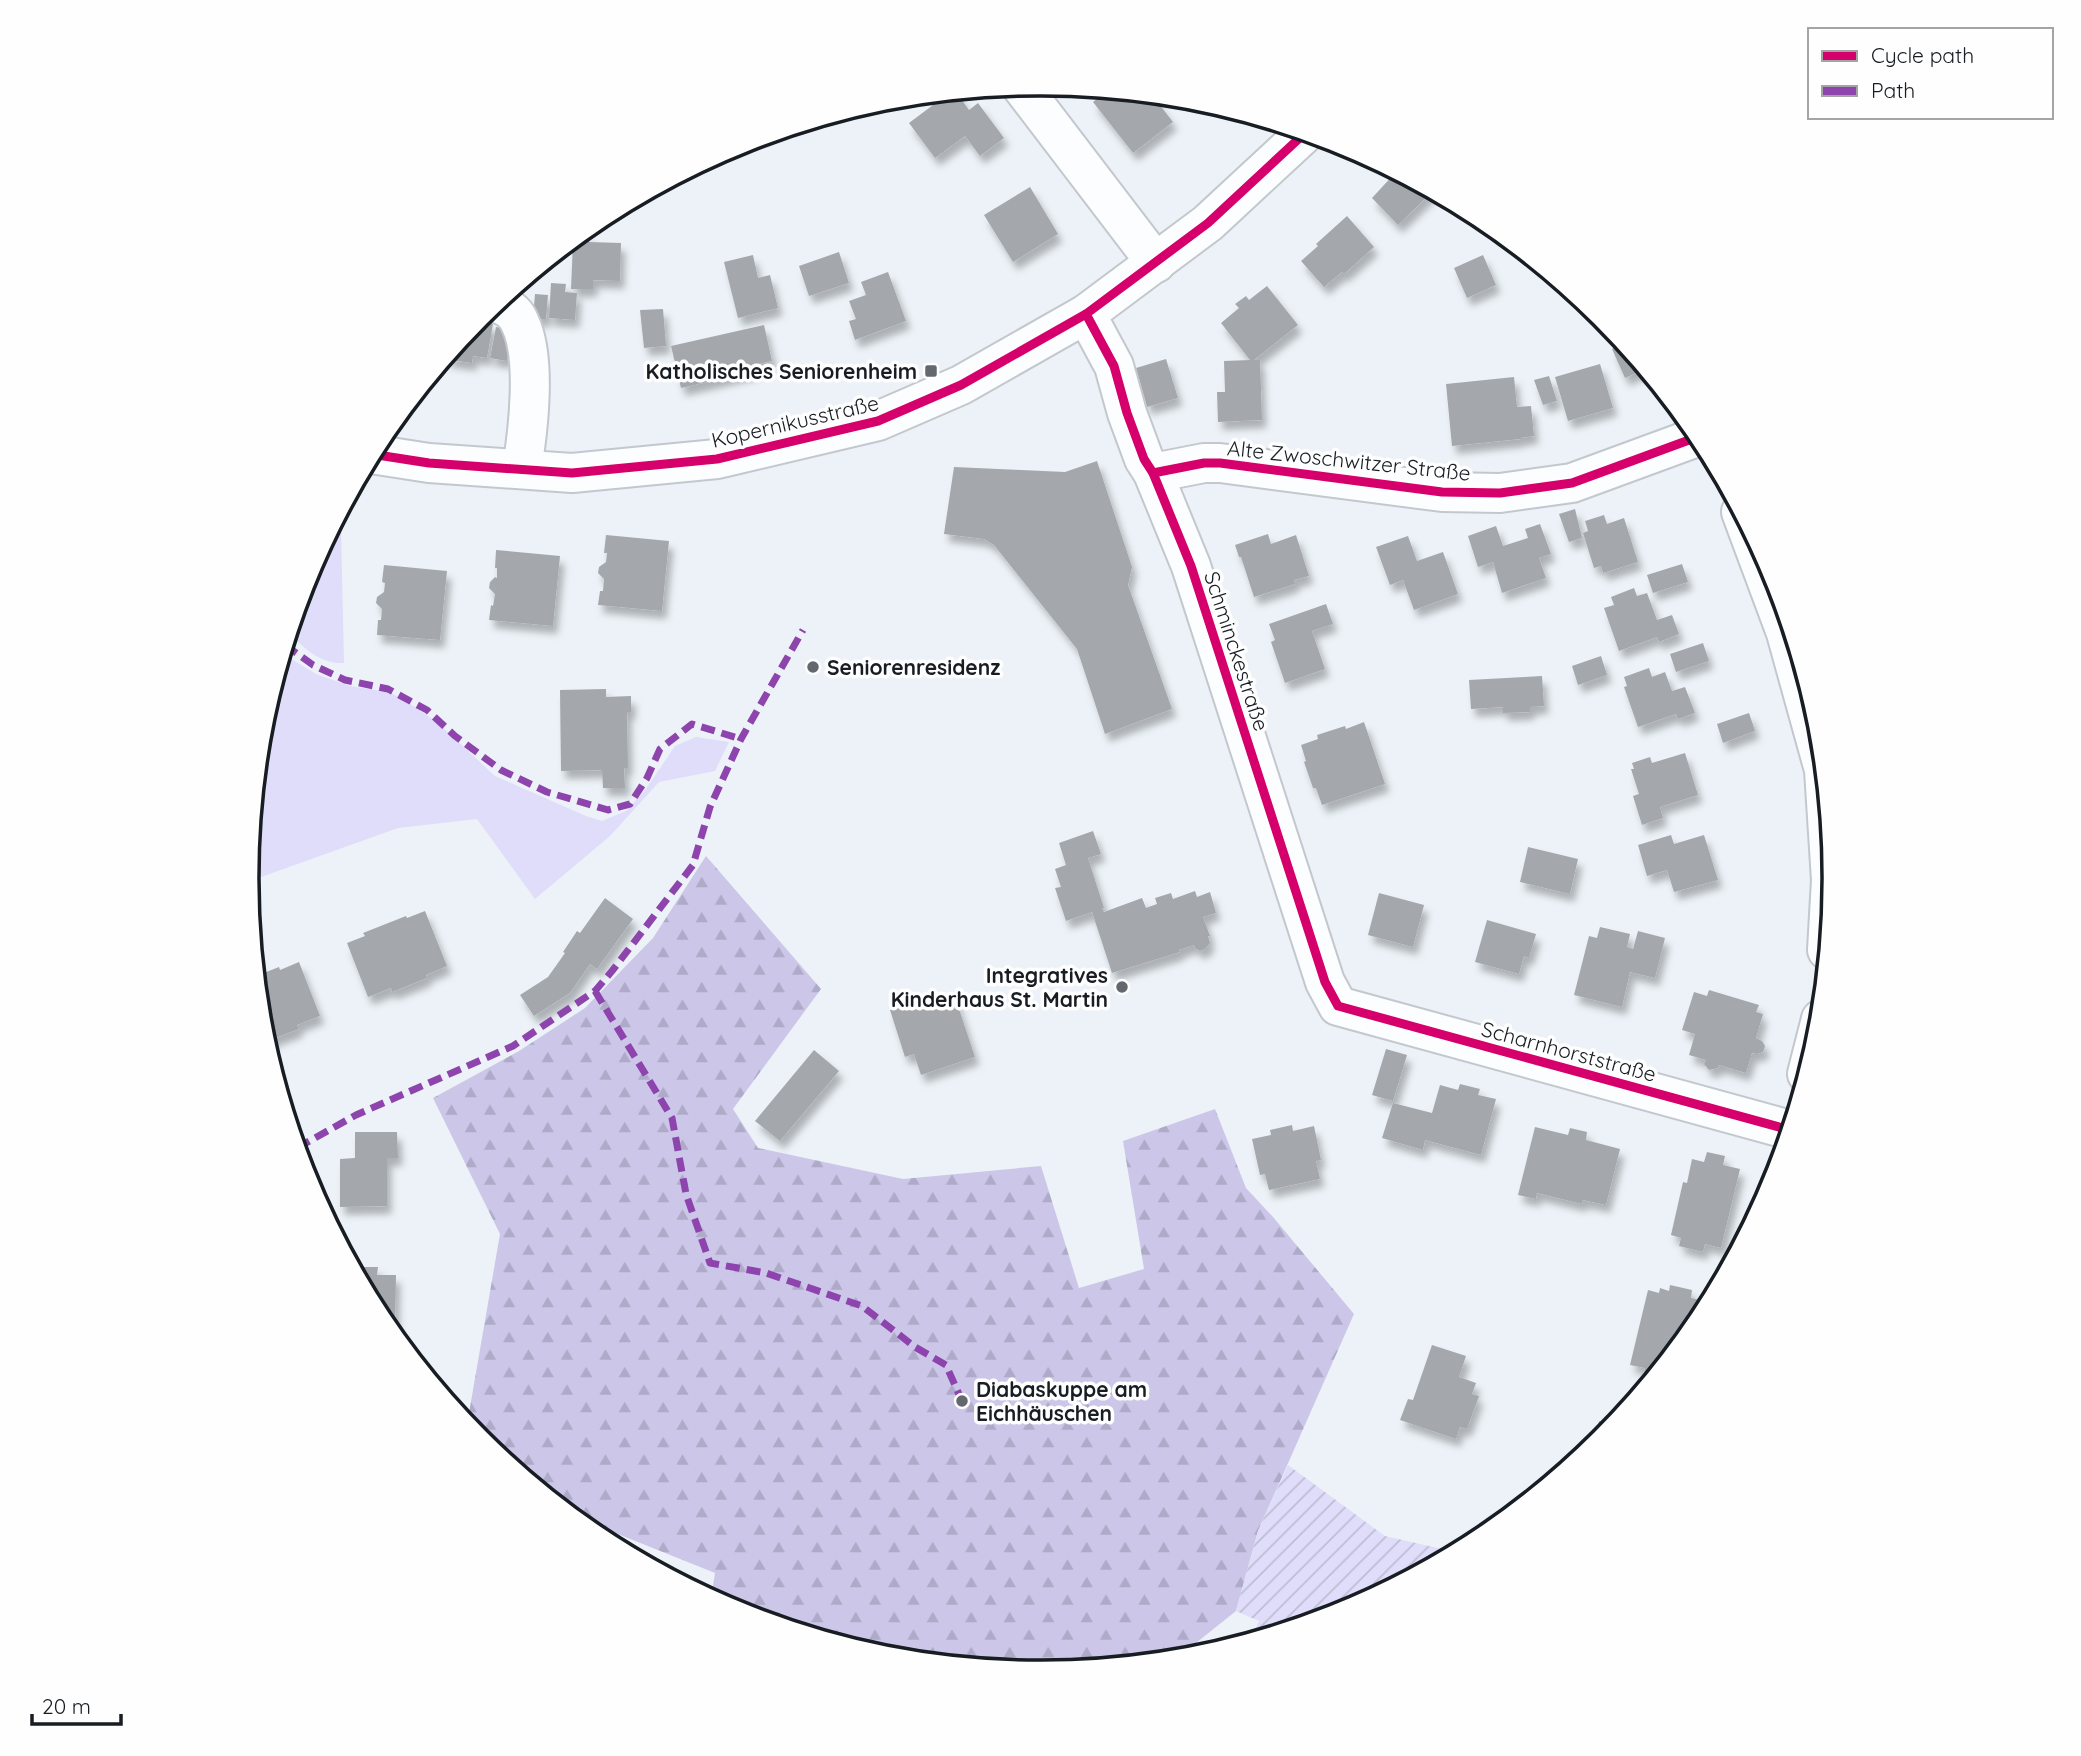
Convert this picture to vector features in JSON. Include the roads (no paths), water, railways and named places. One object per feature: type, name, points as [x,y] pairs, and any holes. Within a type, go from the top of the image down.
[{"type":"street","points":[[1029,96],[1156,263]]},
{"type":"street","name":"Kopernikusstraße","points":[[383,456],[429,463],[572,472],[717,459],[878,421],[961,385],[1086,314],[1208,223],[1297,140]]},
{"type":"street","points":[[507,307],[520,321],[527,350],[527,440],[522,469]]},
{"type":"street","name":"Schminckestraße","points":[[1086,314],[1114,366],[1144,459],[1153,473],[1191,566],[1325,982],[1338,1006]]},
{"type":"street","name":"Alte Zwoschwitzer Straße","points":[[1153,473],[1204,463],[1220,463],[1442,492],[1500,493],[1572,483],[1688,440]]},
{"type":"street","name":"Scharnhorststraße","points":[[1338,1006],[1781,1128]]},
{"type":"place","name":"Katholisches Seniorenheim","points":[[931,371]]},
{"type":"place","name":"Seniorenresidenz","points":[[813,667]]},
{"type":"place","name":"Integratives Kinderhaus St. Martin","points":[[1122,987]]},
{"type":"place","name":"Diabaskuppe am Eichhäuschen","points":[[962,1401]]}]
